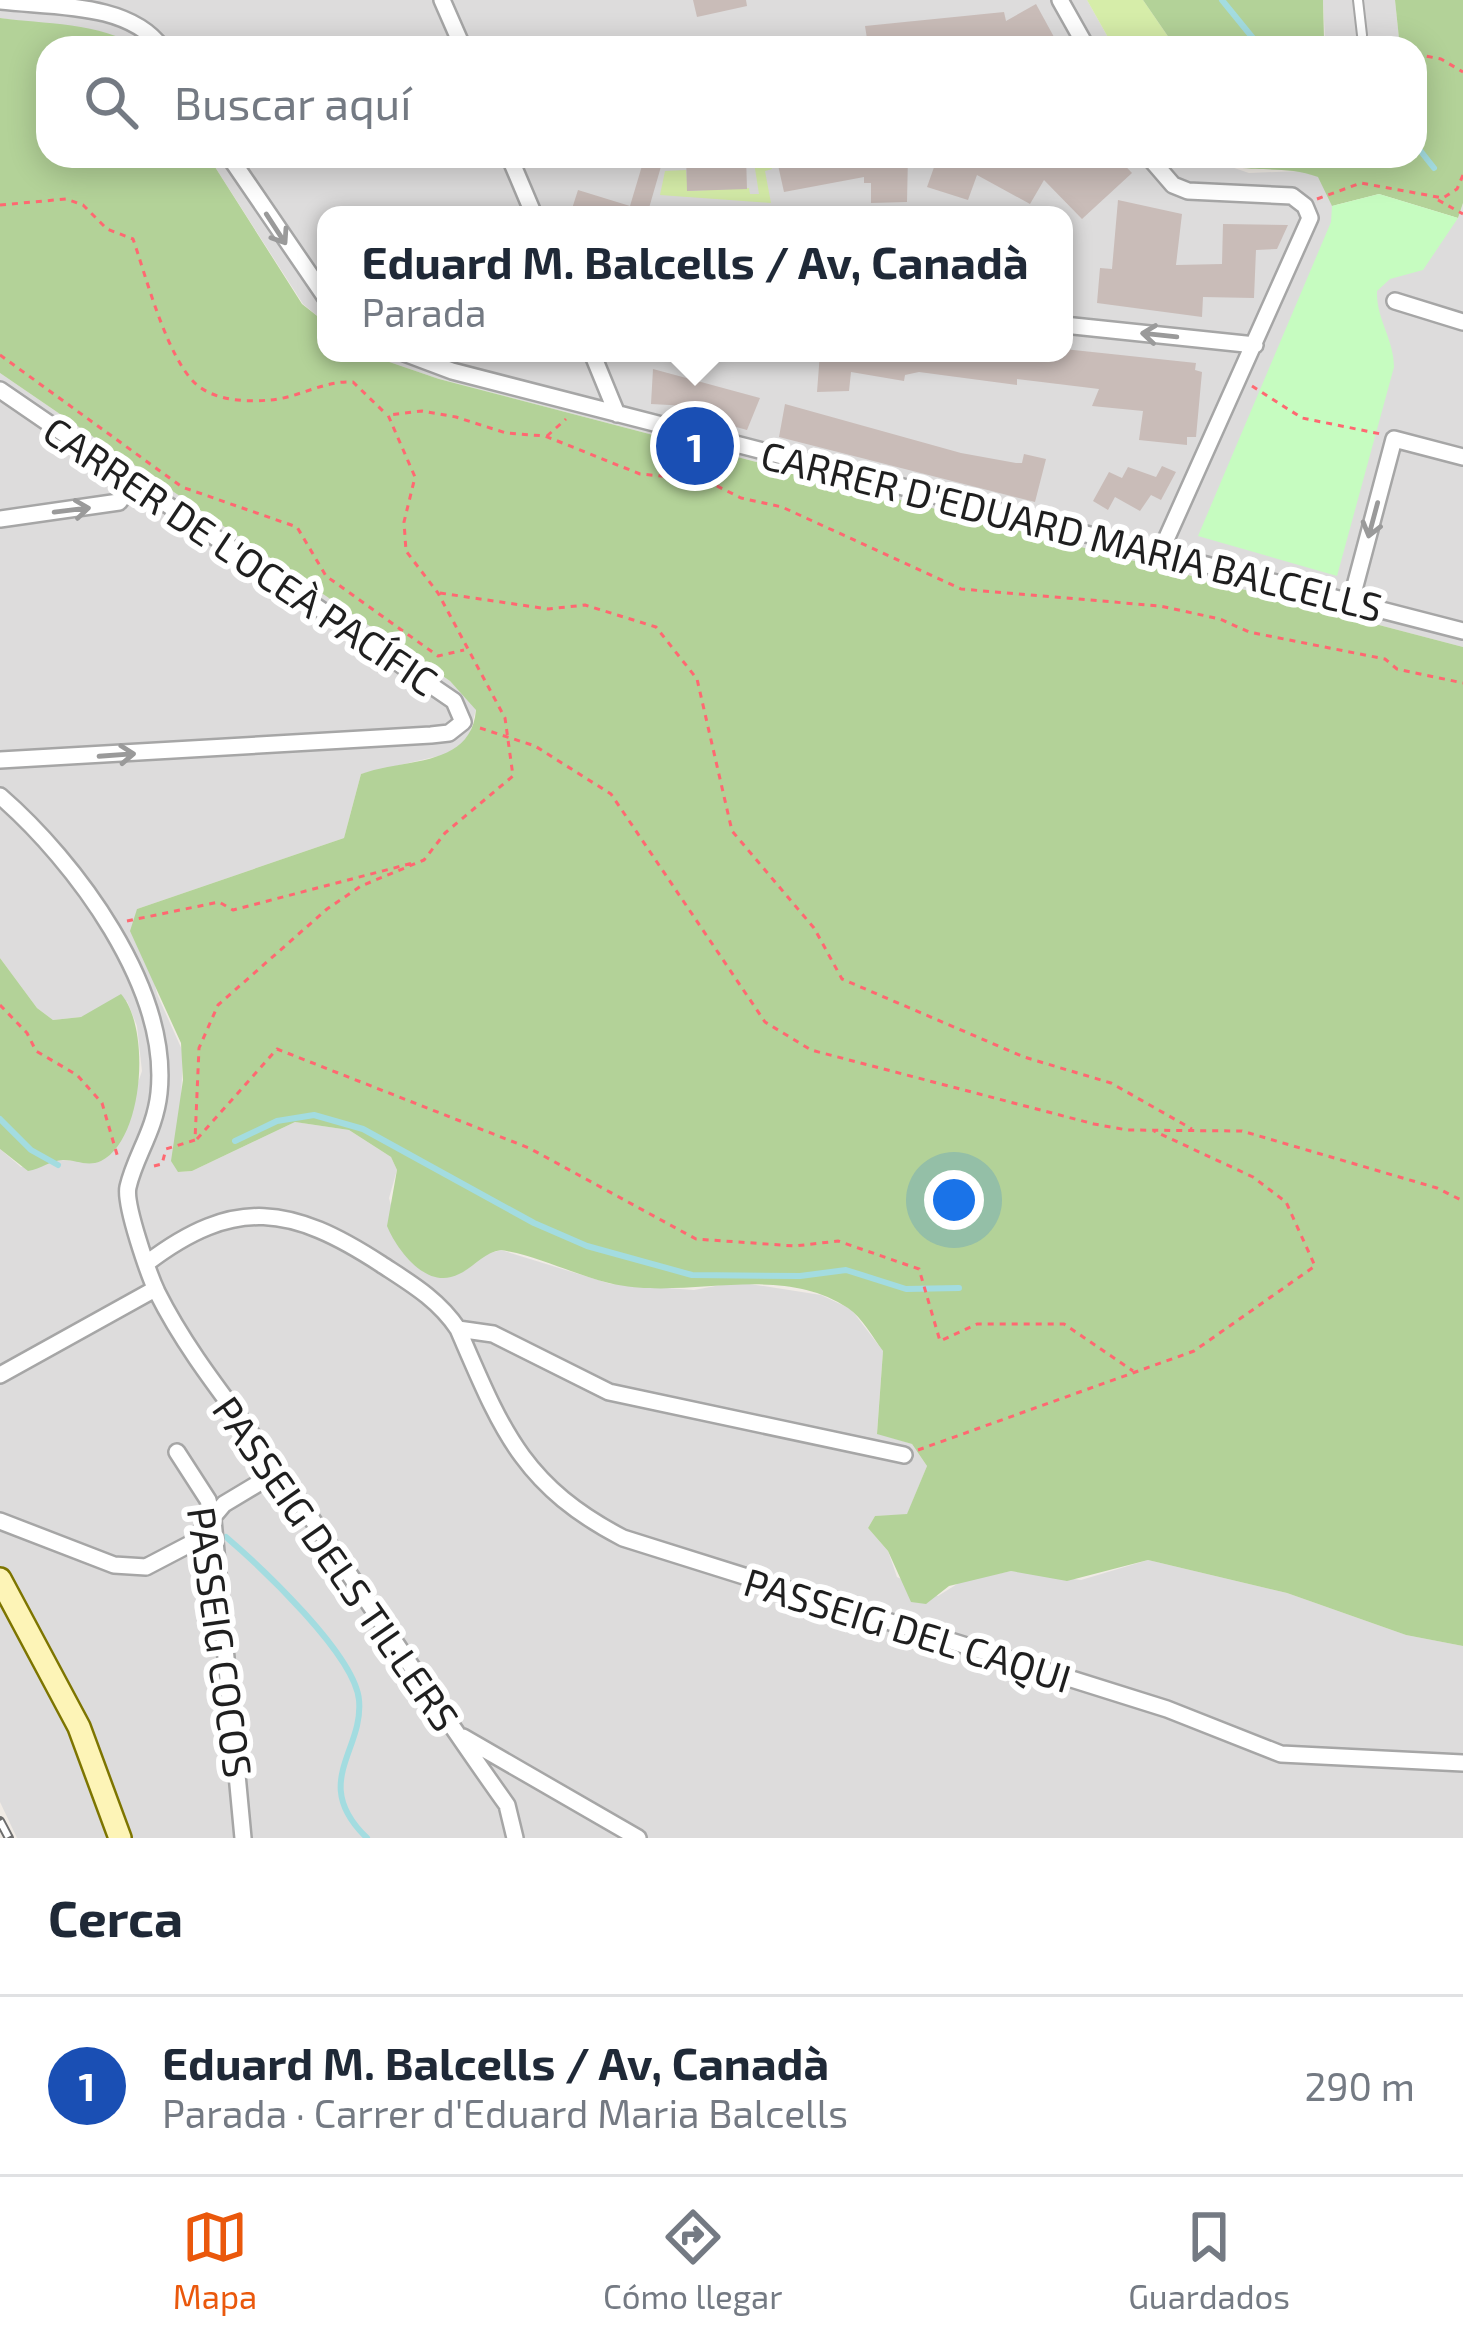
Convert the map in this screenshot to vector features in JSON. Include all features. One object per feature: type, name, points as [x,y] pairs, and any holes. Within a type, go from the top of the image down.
[{"type":"street","points":[[442,0],[458,36]]},
{"type":"street","points":[[1060,0],[1080,36]]},
{"type":"street","points":[[0,1],[116,16],[150,36]]},
{"type":"street","points":[[238,168],[317,285]]},
{"type":"street","points":[[514,168],[530,206]]},
{"type":"street","points":[[1154,168],[1188,191],[1314,200],[1308,229],[1160,553]]},
{"type":"street","points":[[1395,301],[1463,322]]},
{"type":"street","points":[[1073,327],[1255,345]]},
{"type":"street","name":"CARRER D'EDUARD MARIA BALCELLS","points":[[435,362],[617,414],[1463,631]]},
{"type":"street","points":[[596,362],[617,414]]},
{"type":"street","name":"CARRER DE L'OCEÀ PACÍFIC","points":[[0,390],[454,701],[460,726]]},
{"type":"street","points":[[1351,601],[1384,440],[1463,457]]},
{"type":"street","points":[[0,519],[118,502],[134,482]]},
{"type":"street","points":[[0,760],[460,726]]},
{"type":"street","name":"PASSEIG DELS TIL·LERS","points":[[0,796],[55,847],[107,925],[147,1011],[159,1062],[158,1100],[128,1199],[155,1289],[202,1369],[278,1471],[507,1805],[515,1838]]},
{"type":"street","points":[[147,1263],[214,1221],[292,1217],[353,1246],[428,1295],[458,1329],[493,1334],[609,1392],[904,1455]]},
{"type":"street","points":[[0,1375],[155,1289]]},
{"type":"street","name":"PASSEIG DEL CAQUI","points":[[458,1329],[478,1383],[515,1453],[554,1495],[623,1538],[1167,1709],[1281,1754],[1463,1763]]},
{"type":"street","name":"PASSEIG COCOS","points":[[177,1452],[208,1500],[213,1520],[243,1838]]},
{"type":"street","points":[[0,1522],[114,1565],[160,1564],[213,1520],[224,1504],[278,1471]]},
{"type":"street","points":[[0,1579],[79,1727],[120,1838]]},
{"type":"street","points":[[455,1732],[638,1838]]},
{"type":"lane","points":[[1358,0],[1362,35]]},
{"type":"path","points":[[1427,56],[1463,72]]},
{"type":"path","points":[[1436,200],[1450,196],[1463,175]]},
{"type":"path","points":[[1314,200],[1361,183],[1436,200],[1463,214]]},
{"type":"path","points":[[0,205],[66,199],[83,205],[106,229],[133,238],[168,332],[187,372],[204,389],[231,398],[272,400],[353,382],[388,415],[415,477],[404,522],[406,551],[438,593],[505,718],[511,739],[513,776],[445,833],[424,860],[361,886],[327,909],[218,1005],[199,1048],[195,1140]]},
{"type":"path","points":[[0,355],[182,487],[297,527],[326,576],[392,627],[438,656],[465,650]]},
{"type":"path","points":[[1250,385],[1302,418],[1384,440]]},
{"type":"path","points":[[545,436],[564,424],[571,401]]},
{"type":"path","points":[[388,415],[422,411],[506,433],[545,436],[640,474],[705,480],[742,498],[782,507],[961,589],[1160,606],[1463,683]]},
{"type":"path","points":[[438,593],[548,609],[585,605],[656,627],[697,679],[732,831],[814,928],[842,979],[1024,1057],[1111,1084],[1196,1130]]},
{"type":"path","points":[[460,726],[535,746],[611,794],[765,1022],[812,1050],[1094,1124],[1242,1131],[1437,1188],[1463,1201]]},
{"type":"path","points":[[107,925],[219,902],[233,910],[424,860]]},
{"type":"path","points":[[0,1005],[27,1033],[36,1052],[76,1075],[102,1103],[116,1157],[138,1167],[162,1164],[161,1152],[195,1140],[277,1048],[530,1148],[696,1239],[795,1246],[838,1241],[919,1268],[940,1340],[977,1324],[1064,1324],[1133,1371]]},
{"type":"path","points":[[904,1455],[1194,1351],[1315,1266],[1286,1202],[1253,1177],[1153,1130]]},
{"type":"shaded area","points":[[0,0],[1087,0],[1107,36],[109,36],[0,18]]},
{"type":"shaded area","points":[[1323,0],[1395,0],[1399,36],[1325,36]]},
{"type":"shaded area","points":[[216,168],[1234,168],[1249,173],[1301,171],[1319,177],[1332,205],[1458,218],[1463,203],[1463,647],[439,379],[389,362],[1073,362],[1073,206],[317,206],[317,316],[303,304]]},
{"type":"shaded area","points":[[0,373],[450,681],[476,709],[468,741],[456,752],[361,774],[344,838],[137,909],[157,994],[183,1052],[178,1172],[192,1171],[295,1122],[349,1130],[391,1157],[397,1170],[389,1198],[403,1252],[424,1272],[501,1250],[611,1284],[694,1290],[737,1282],[821,1295],[851,1309],[883,1351],[877,1433],[912,1444],[927,1466],[907,1515],[875,1516],[868,1528],[888,1551],[897,1577],[938,1596],[962,1581],[1011,1571],[1081,1580],[1148,1560],[1287,1593],[1406,1635],[1463,1646],[1463,1838],[17,1838],[0,1802],[0,1149],[21,1167],[58,1160],[98,1162],[117,1145],[142,1071],[137,1026],[127,1001],[81,1017],[53,1020],[37,1008],[0,958]]},
{"type":"green space","points":[[1087,0],[1143,0],[1168,36],[1107,36]]},
{"type":"green space","points":[[1143,0],[1323,0],[1324,36],[1168,36]]},
{"type":"green space","points":[[1395,0],[1463,0],[1463,203],[1458,218],[1379,194],[1332,206],[1318,177],[1260,168],[1427,168],[1427,36],[1399,36]]},
{"type":"green space","points":[[0,18],[115,36],[36,36],[36,168],[216,168],[302,304],[317,316],[317,362],[389,362],[439,379],[1463,647],[1463,1646],[1406,1635],[1287,1593],[1148,1560],[1067,1581],[1011,1571],[949,1586],[926,1604],[911,1602],[888,1551],[868,1528],[875,1516],[907,1514],[927,1466],[912,1444],[877,1434],[883,1351],[848,1308],[821,1294],[761,1284],[638,1288],[501,1250],[458,1275],[430,1276],[404,1254],[387,1226],[397,1170],[391,1157],[349,1130],[295,1122],[192,1171],[178,1172],[171,1161],[183,1080],[181,1043],[130,931],[137,909],[344,838],[361,774],[449,752],[471,729],[476,710],[450,681],[0,373]]},
{"type":"green space","points":[[755,168],[772,168],[765,171],[771,203],[660,195],[665,171],[686,170],[688,191],[749,188],[750,194],[759,194]]},
{"type":"green space","points":[[1379,194],[1458,218],[1423,270],[1390,279],[1377,291],[1394,367],[1337,576],[1198,536],[1331,222],[1332,206]]},
{"type":"green space","points":[[0,958],[37,1008],[53,1020],[81,1017],[121,994],[131,1010],[139,1056],[134,1108],[115,1149],[101,1161],[59,1160],[28,1171],[0,1149]]},
{"type":"building","points":[[693,0],[746,0],[747,6],[697,17]]},
{"type":"building","points":[[1036,4],[1053,36],[867,36],[865,26],[1004,12],[1006,21]]},
{"type":"building","points":[[641,168],[661,168],[650,206],[630,206]]},
{"type":"building","points":[[686,168],[746,168],[747,189],[687,191]]},
{"type":"building","points":[[779,168],[908,168],[907,202],[871,203],[871,183],[864,183],[864,177],[784,192]]},
{"type":"building","points":[[934,168],[1127,168],[1132,173],[1082,219],[1044,180],[1030,204],[977,175],[968,200],[927,187]]},
{"type":"building","points":[[578,190],[630,206],[573,206]]},
{"type":"building","points":[[1118,200],[1182,214],[1176,265],[1222,264],[1223,224],[1288,225],[1277,249],[1256,250],[1254,298],[1203,297],[1202,317],[1097,303],[1100,268],[1112,269]]},
{"type":"building","points":[[1073,350],[1196,363],[1195,370],[1202,372],[1196,437],[1187,437],[1187,445],[1139,440],[1143,411],[1092,406],[1099,389],[1017,379],[1017,385],[919,372],[905,375],[904,381],[851,372],[849,391],[817,392],[819,362],[1073,362]]},
{"type":"building","points":[[653,369],[760,398],[747,430],[686,413],[688,406],[651,404]]},
{"type":"building","points":[[785,404],[961,453],[1016,463],[1022,463],[1024,454],[1046,459],[1035,502],[779,437]]},
{"type":"building","points":[[1162,466],[1176,472],[1161,500],[1151,495],[1140,511],[1115,497],[1108,510],[1093,501],[1109,472],[1122,478],[1128,467],[1156,477]]},
{"type":"waterway","points":[[1222,0],[1251,36]]},
{"type":"waterway","points":[[1427,159],[1434,168]]},
{"type":"waterway","points":[[235,1141],[277,1121],[314,1115],[363,1129],[534,1223],[587,1246],[692,1275],[800,1276],[846,1270],[906,1289],[959,1288]]},
{"type":"waterway","points":[[0,1119],[31,1150],[58,1165]]},
{"type":"waterway","points":[[226,1537],[304,1613],[354,1681],[358,1718],[344,1768],[342,1800],[367,1838]]},
{"type":"railway","points":[[0,1821],[9,1838]]},
{"type":"place","name":"Eduard M. Balcells / Av, Canadà","points":[[695,446]]}]
